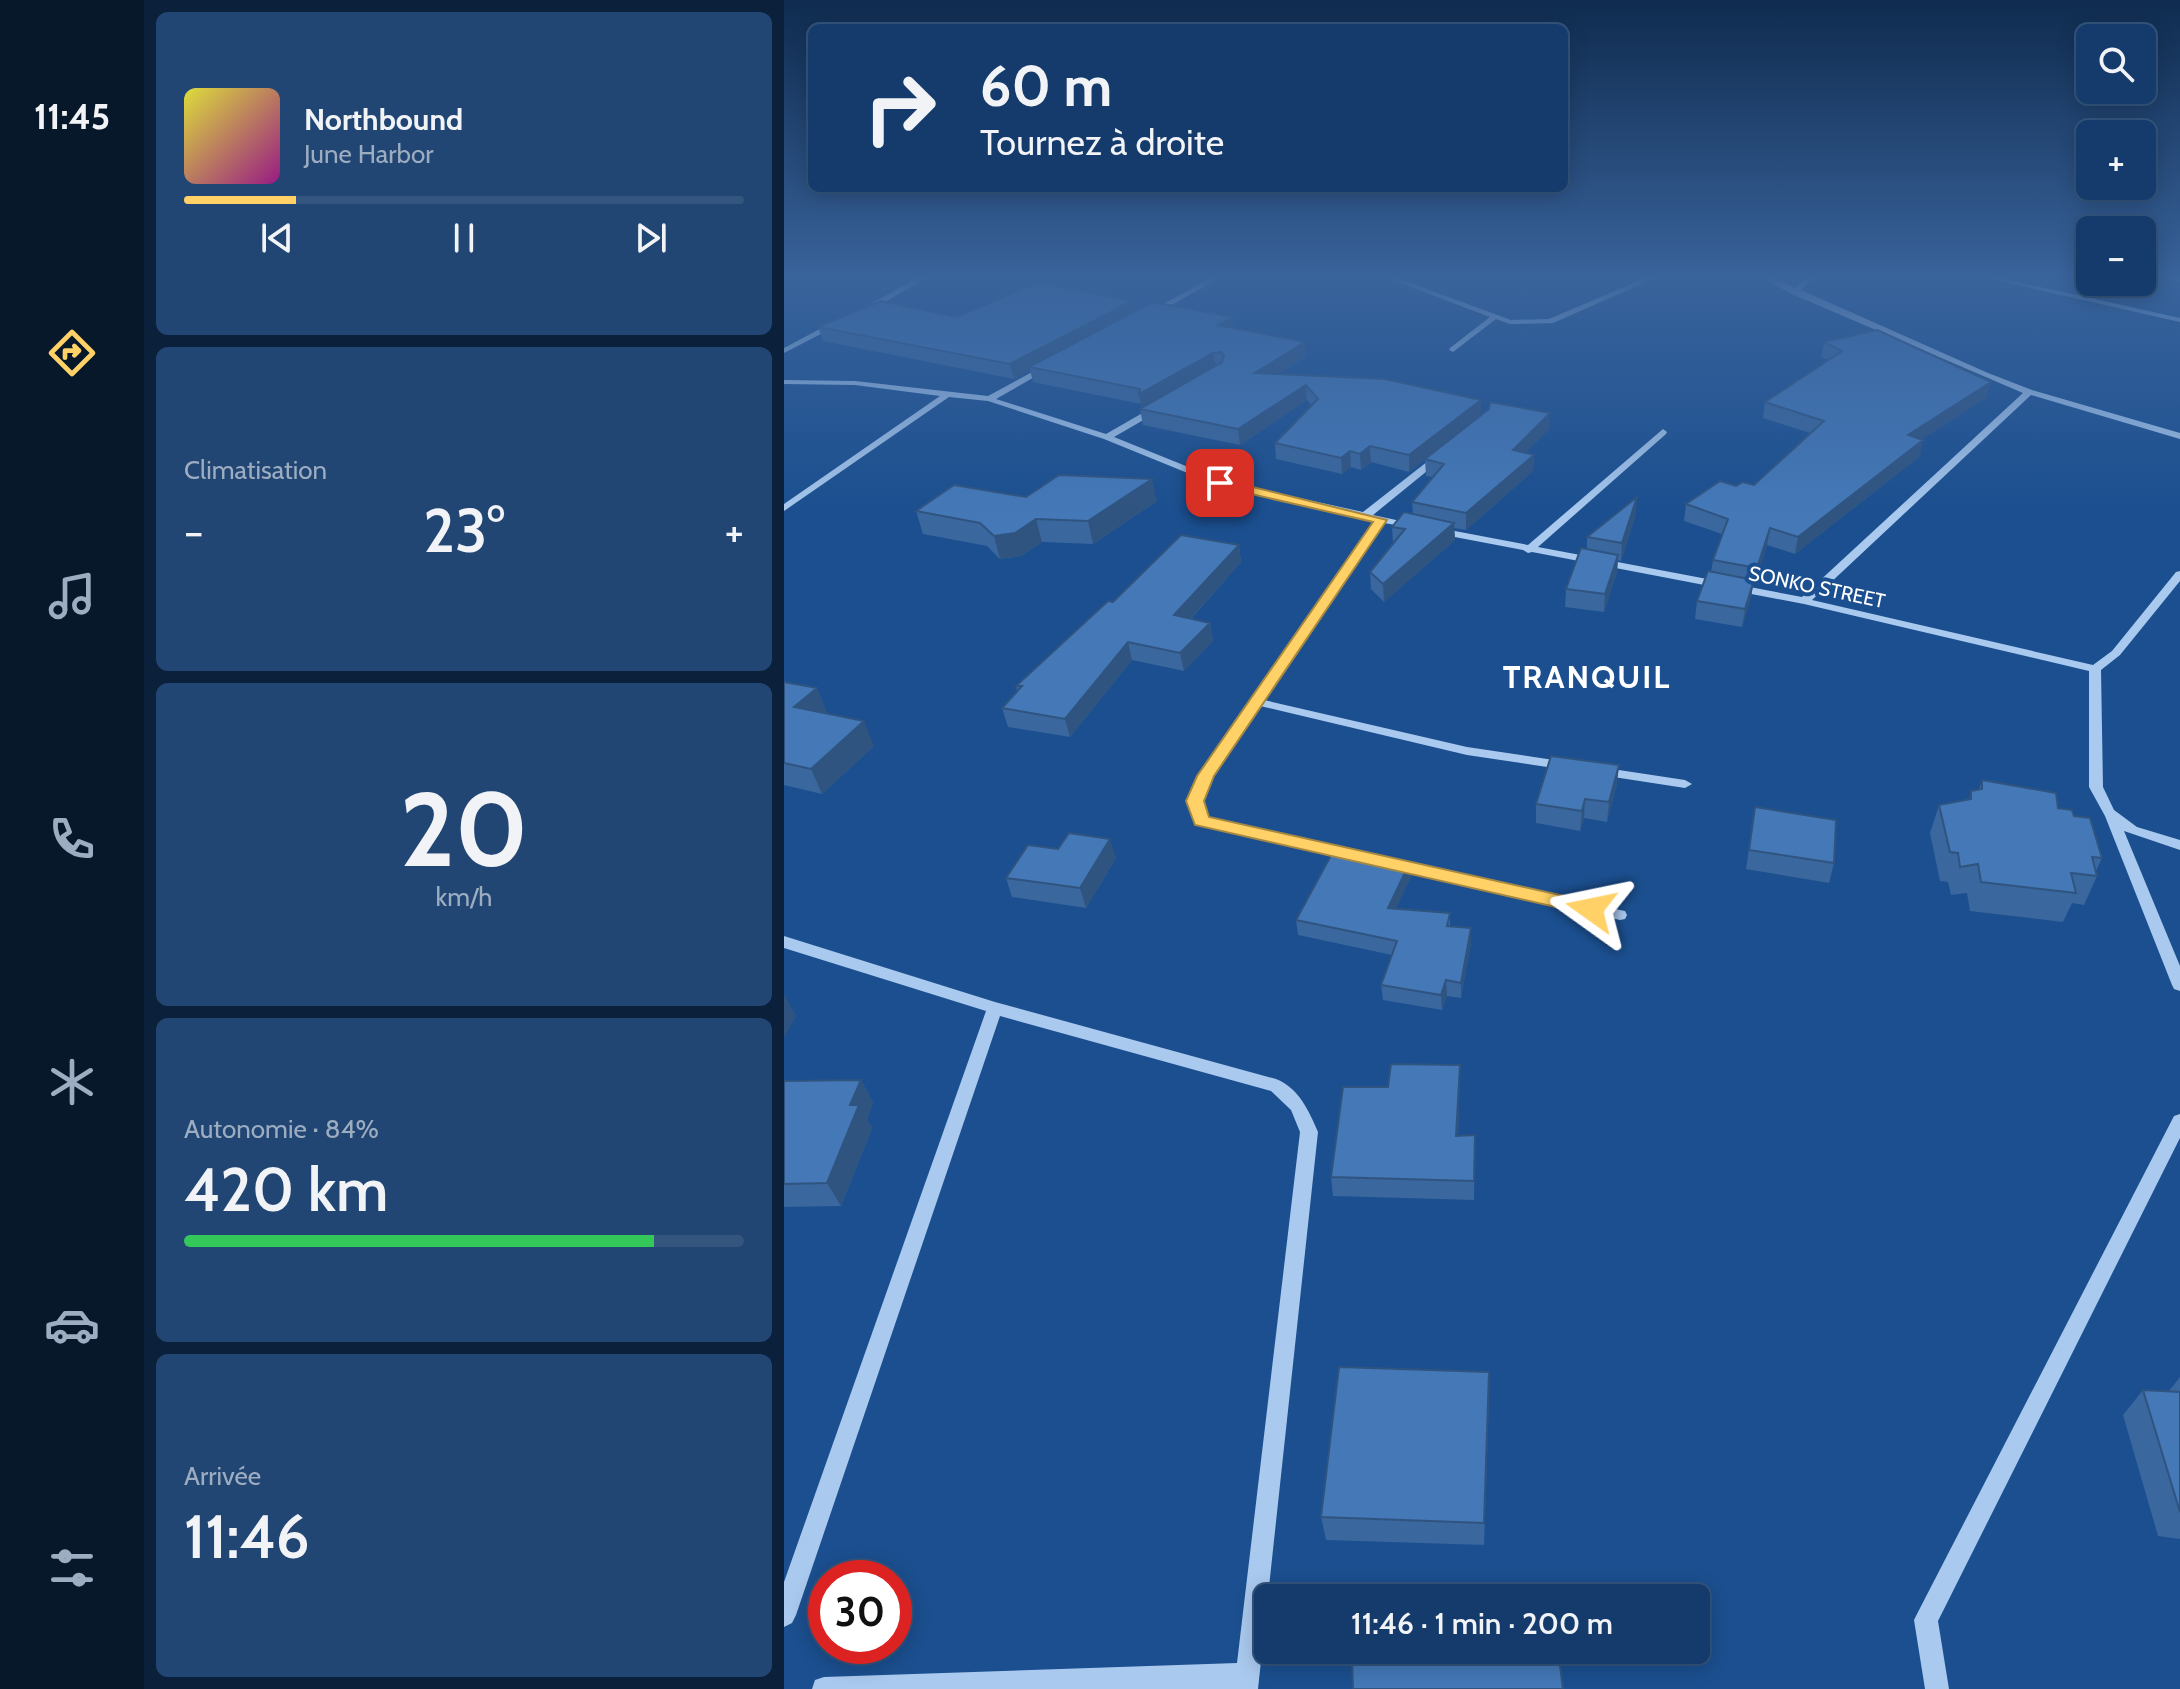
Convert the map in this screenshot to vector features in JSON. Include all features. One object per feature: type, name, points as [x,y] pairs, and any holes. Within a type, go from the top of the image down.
[{"type":"street","points":[[1940,354],[2029,392],[2180,436]]},
{"type":"street","points":[[989,399],[1057,362]]},
{"type":"street","name":"SONKO STREET","points":[[784,382],[855,383],[989,399],[1107,437],[1220,483],[1528,550],[1804,601],[2095,669]]},
{"type":"street","points":[[1804,601],[2029,392]]},
{"type":"street","points":[[784,508],[946,395]]},
{"type":"street","points":[[1107,437],[1170,401]]},
{"type":"street","points":[[1528,550],[1663,432]]},
{"type":"street","points":[[1365,516],[1449,449]]},
{"type":"street","points":[[1381,520],[1206,776],[1195,801],[1201,821],[1620,915]]},
{"type":"street","points":[[2180,574],[2116,653],[2095,669],[2096,787],[2180,985]]},
{"type":"street","points":[[1258,702],[1467,751],[1576,767]]},
{"type":"street","points":[[1592,770],[1685,784]]},
{"type":"street","points":[[2109,813],[2132,830],[2180,845]]},
{"type":"street","points":[[784,942],[995,1008],[1276,1086],[1298,1106],[1309,1132],[1247,1682],[824,1689]]},
{"type":"street","points":[[784,1615],[995,1008]]},
{"type":"street","points":[[1937,1689],[1926,1620],[2180,1121]]},
{"type":"building","points":[[957,354],[1030,354],[1010,364]]},
{"type":"building","points":[[1054,354],[1212,354],[1139,394],[1140,389],[1029,367]]},
{"type":"building","points":[[1286,354],[1255,373],[1385,379],[1481,400],[1409,455],[1370,446],[1360,454],[1350,451],[1341,458],[1275,443],[1318,399],[1306,385],[1238,429],[1140,409],[1222,362],[1224,355]]},
{"type":"building","points":[[1838,354],[1929,354],[1991,382],[1908,435],[1923,440],[1798,537],[1770,528],[1757,568],[1713,560],[1728,519],[1686,504],[1720,481],[1736,486],[1743,482],[1754,485],[1824,421],[1765,402]]},
{"type":"building","points":[[1490,402],[1550,413],[1513,450],[1534,455],[1466,513],[1412,502],[1444,464],[1425,459],[1489,409]]},
{"type":"building","points":[[1059,475],[1152,479],[1088,521],[1036,519],[1015,533],[994,536],[980,523],[916,511],[954,485],[1026,497]]},
{"type":"building","points":[[1637,497],[1622,543],[1587,537]]},
{"type":"building","points":[[1404,512],[1454,523],[1383,584],[1370,572],[1405,529],[1392,527]]},
{"type":"building","points":[[1181,535],[1239,545],[1174,615],[1210,623],[1180,653],[1128,642],[1065,719],[1002,708],[1022,686],[1016,686],[1108,601],[1113,602]]},
{"type":"building","points":[[1581,548],[1618,555],[1605,594],[1566,589]]},
{"type":"building","points":[[1708,571],[1754,580],[1745,609],[1697,601]]},
{"type":"building","points":[[784,682],[817,688],[794,707],[864,721],[811,769],[784,763]]},
{"type":"building","points":[[1551,756],[1619,765],[1609,802],[1585,799],[1582,811],[1536,804]]},
{"type":"building","points":[[1982,780],[2056,793],[2058,808],[2072,810],[2074,816],[2090,818],[2102,858],[2092,857],[2097,876],[2071,873],[2076,893],[1981,882],[1978,864],[1960,867],[1958,853],[1950,852],[1939,805],[1971,799],[1971,791],[1982,789]]},
{"type":"building","points":[[1755,807],[1836,820],[1834,863],[1749,850]]},
{"type":"building","points":[[1069,833],[1110,839],[1080,888],[1006,878],[1028,845],[1058,849]]},
{"type":"building","points":[[1335,848],[1410,862],[1388,908],[1450,913],[1447,926],[1471,928],[1461,983],[1446,980],[1441,995],[1381,985],[1397,941],[1296,920]]},
{"type":"building","points":[[1391,1064],[1460,1065],[1456,1136],[1475,1135],[1474,1181],[1331,1177],[1343,1087],[1388,1087]]},
{"type":"building","points":[[861,1080],[850,1105],[859,1105],[827,1183],[784,1184],[784,1081]]},
{"type":"building","points":[[1339,1367],[1489,1372],[1484,1523],[1321,1517]]},
{"type":"building","points":[[2143,1390],[2180,1392],[2180,1512]]},
{"type":"building","points":[[1352,1664],[1560,1664],[1563,1689],[1353,1689]]},
{"type":"district","name":"TRANQUIL","points":[[1587,677]]},
{"type":"route","points":[[1220,483],[1381,520],[1206,776],[1195,801],[1201,821],[1591,909]]}]
